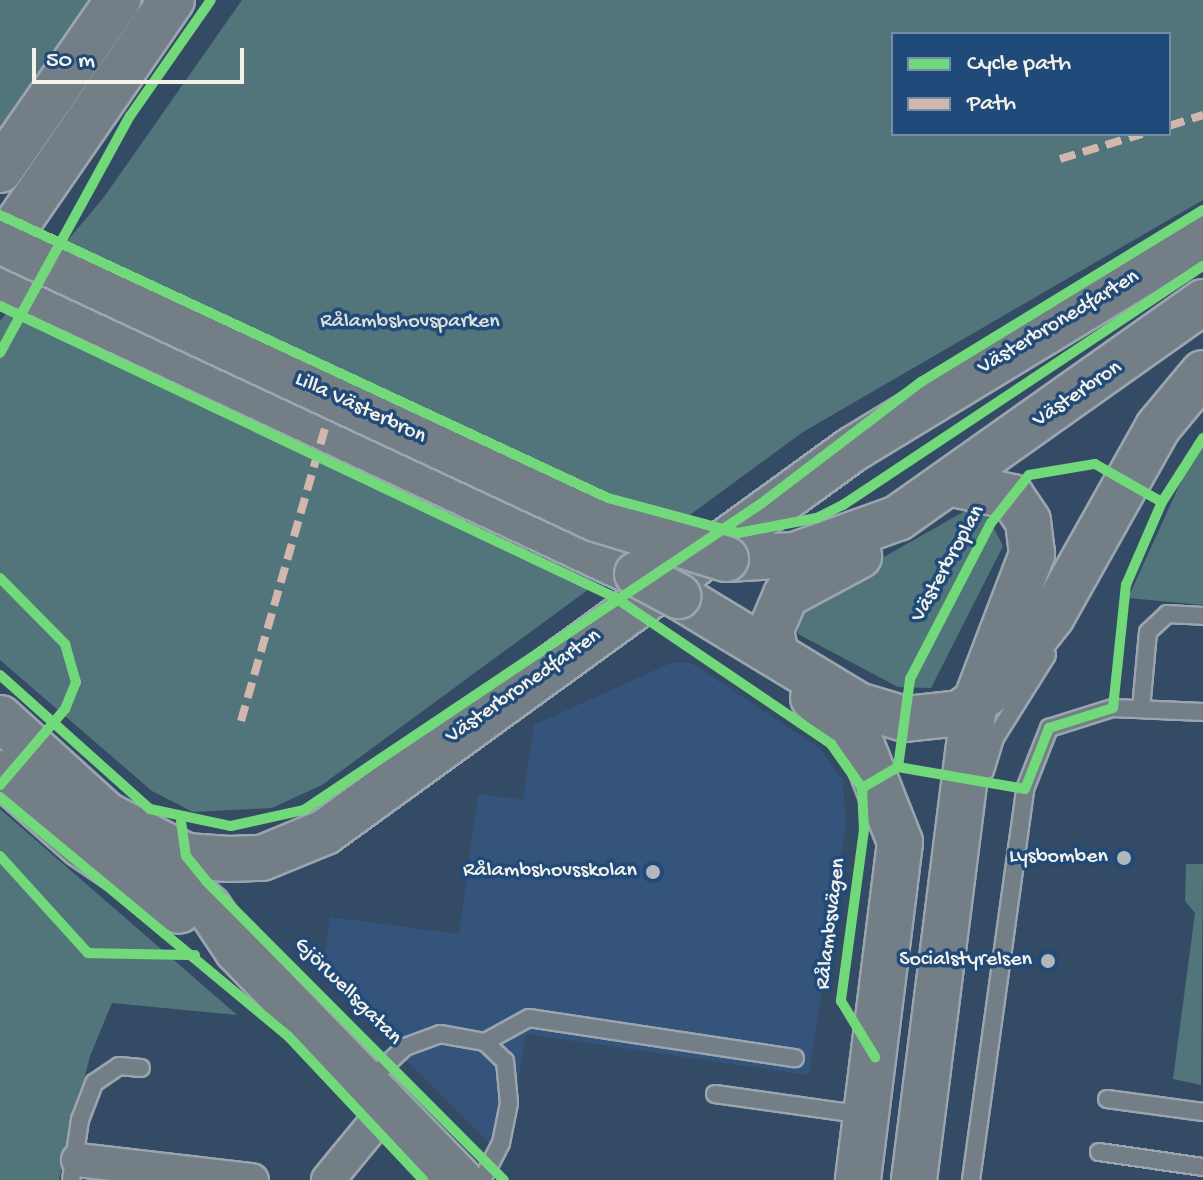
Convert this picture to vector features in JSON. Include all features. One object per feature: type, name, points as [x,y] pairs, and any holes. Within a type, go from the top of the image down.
[{"type":"main road","points":[[0,170],[118,0]]},
{"type":"main road","points":[[0,249],[172,0]]},
{"type":"main road","name":"Västerbronedfarten","points":[[95,830],[186,856],[229,859],[262,858],[325,832],[853,449],[1203,236]]},
{"type":"main road","name":"Lilla Västerbron","points":[[0,241],[596,519],[726,559]]},
{"type":"main road","name":"Lilla Västerbron","points":[[0,276],[678,596],[786,661]]},
{"type":"main road","name":"Västerbron","points":[[949,483],[1203,302]]},
{"type":"main road","points":[[786,661],[888,716],[937,719],[974,706],[1052,616],[1198,385]]},
{"type":"main road","name":"Västerbroplan","points":[[786,661],[771,630],[786,595],[849,563],[898,518],[949,483],[1012,497],[1031,534],[1032,554],[974,706]]},
{"type":"main road","name":"Västerbroplan","points":[[726,559],[806,553],[898,518]]},
{"type":"main road","points":[[786,661],[814,698],[859,738],[900,842],[858,1180]]},
{"type":"main road","points":[[914,1180],[974,706]]},
{"type":"main road","points":[[0,718],[95,830]]},
{"type":"main road","points":[[0,773],[95,830],[209,908],[237,950],[460,1180]]},
{"type":"street","points":[[328,1180],[377,1096]]},
{"type":"street","points":[[74,1170],[252,1180]]},
{"type":"lane","points":[[1174,442],[1198,385]]},
{"type":"lane","points":[[925,1080],[943,1054],[977,797],[995,738],[1159,467]]},
{"type":"lane","points":[[1141,709],[1148,632],[1167,614],[1203,616]]},
{"type":"lane","points":[[971,1180],[1025,789],[1049,728],[1113,708],[1203,712]]},
{"type":"lane","points":[[485,1042],[529,1018],[795,1058]]},
{"type":"lane","points":[[377,1096],[405,1047],[440,1034],[485,1042],[505,1061],[509,1103],[501,1143],[482,1180]]},
{"type":"lane","points":[[74,1170],[80,1120],[94,1083],[119,1066],[141,1068]]},
{"type":"lane","points":[[715,1094],[867,1115]]},
{"type":"lane","points":[[1107,1099],[1203,1112]]},
{"type":"lane","points":[[1099,1152],[1203,1167]]},
{"type":"shaded area","name":"Rålambshovsskolan","points":[[671,663],[691,663],[819,748],[843,780],[846,826],[809,1075],[526,1034],[505,1158],[322,977],[330,917],[459,934],[478,794],[523,800],[534,725]]},
{"type":"green space","points":[[0,0],[92,0],[0,134]]},
{"type":"green space","name":"Rålambshovsparken","points":[[242,0],[1203,0],[1203,200],[803,432],[322,785],[272,808],[193,812],[152,791],[0,660],[0,321],[104,197]]},
{"type":"green space","points":[[1203,446],[1203,605],[1128,598],[1189,464]]},
{"type":"green space","points":[[965,511],[986,513],[1003,546],[931,688],[898,687],[798,634],[801,604]]},
{"type":"green space","points":[[0,809],[237,1015],[112,1003],[90,1056],[59,1180],[0,1180]]},
{"type":"green space","points":[[1186,864],[1203,864],[1201,1085],[1173,1079],[1195,913],[1185,901]]},
{"type":"marked path","points":[[1171,125],[1203,115]]},
{"type":"marked path","points":[[1060,159],[1135,136]]},
{"type":"marked path","points":[[241,721],[325,429]]},
{"type":"cycle path","points":[[0,353],[130,116],[211,0]]},
{"type":"cycle path","points":[[0,675],[150,809],[231,826],[304,810],[762,503],[921,382],[1203,210]]},
{"type":"cycle path","points":[[0,215],[608,498],[738,533],[817,518],[843,505],[1203,266]]},
{"type":"cycle path","points":[[0,306],[614,597],[831,744],[862,788]]},
{"type":"cycle path","points":[[862,788],[898,767],[1025,789],[1049,728],[1113,708],[1126,585],[1162,502],[1203,438]]},
{"type":"cycle path","points":[[898,767],[910,679],[991,523],[1029,475],[1095,464],[1162,502]]},
{"type":"cycle path","points":[[0,578],[65,644],[76,682],[65,709],[0,785]]},
{"type":"cycle path","name":"Rålambsvägen","points":[[862,788],[864,830],[841,1001],[875,1057]]},
{"type":"cycle path","points":[[0,797],[288,1036],[423,1180]]},
{"type":"cycle path","name":"Gjörwellsgatan","points":[[181,821],[186,856],[206,881],[504,1180]]},
{"type":"cycle path","points":[[0,856],[88,953],[195,955]]},
{"type":"place","name":"Lysbomben","points":[[1124,858]]},
{"type":"place","name":"Rålambshovsskolan","points":[[653,872]]},
{"type":"place","name":"Socialstyrelsen","points":[[1048,961]]}]
